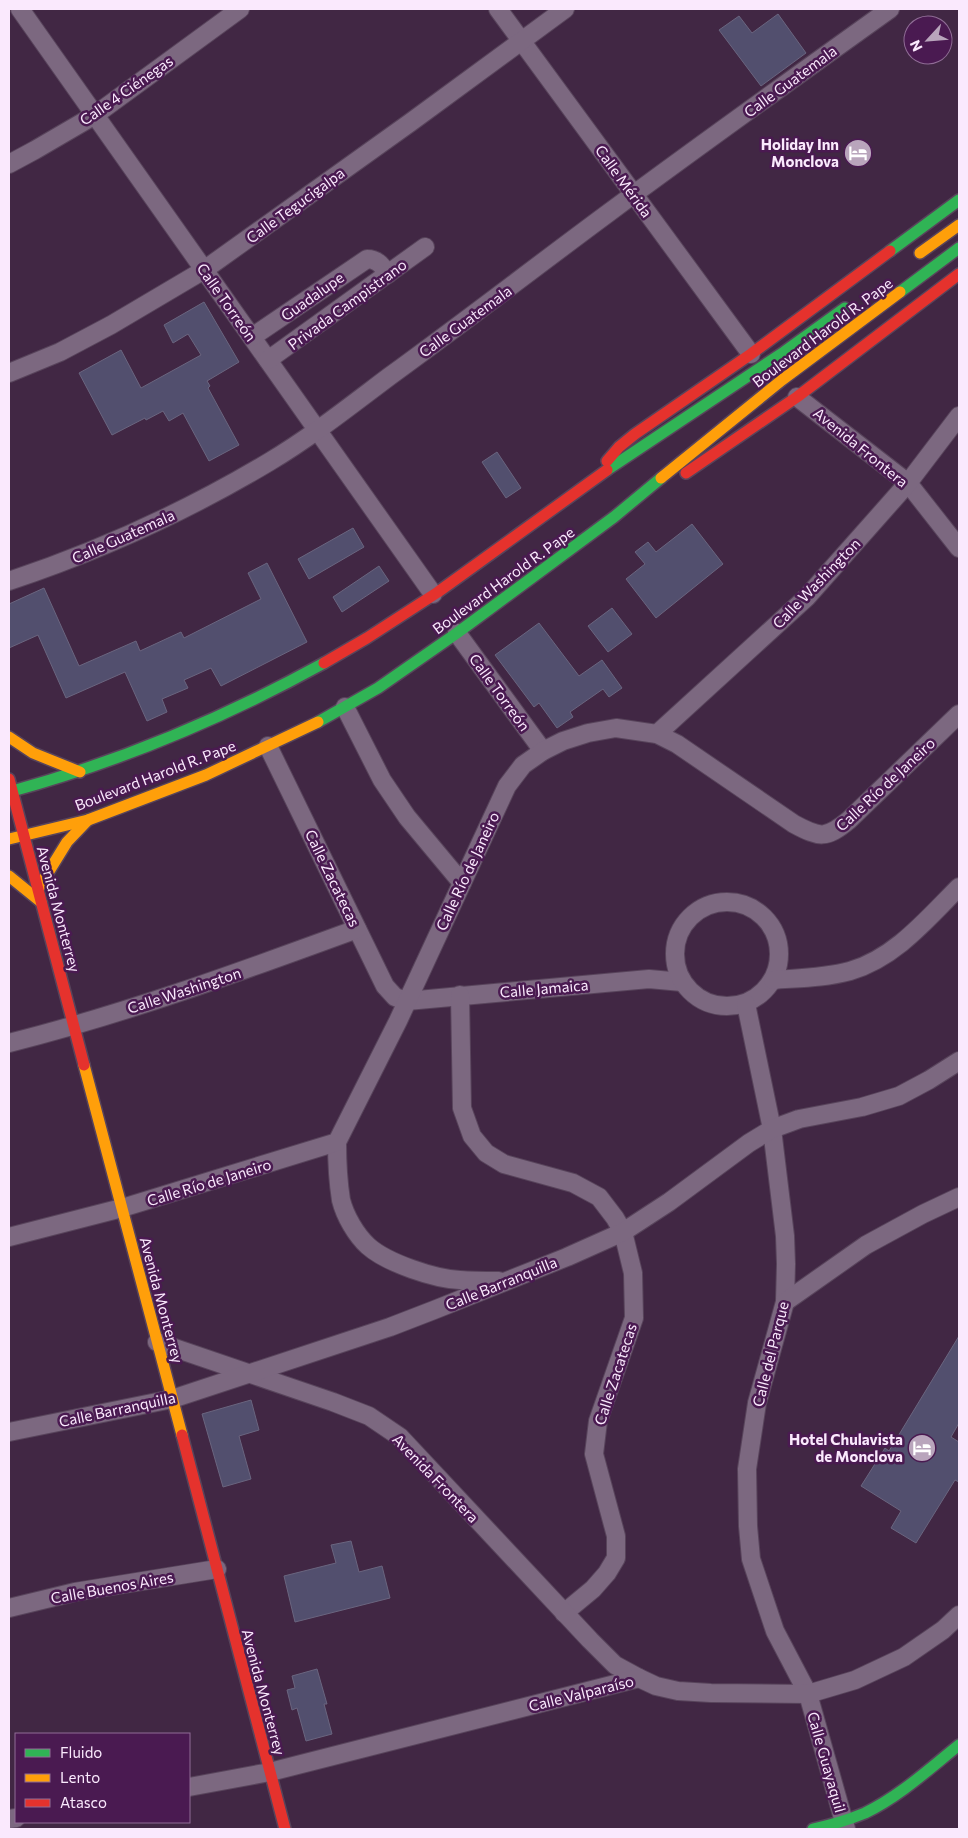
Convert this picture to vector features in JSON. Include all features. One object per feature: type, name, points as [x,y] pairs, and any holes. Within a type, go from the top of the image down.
[{"type":"main road","points":[[598,476],[613,453],[630,438],[751,354],[959,200]]},
{"type":"main road","points":[[914,258],[959,224]]},
{"type":"main road","name":"Boulevard Harold R. Pape","points":[[9,839],[88,820],[206,775],[268,746],[378,688],[457,633],[614,517],[782,380],[959,248]]},
{"type":"main road","points":[[614,517],[647,499],[797,396],[959,274]]},
{"type":"main road","name":"Boulevard Harold R. Pape","points":[[10,791],[80,772],[128,755],[202,724],[274,689],[367,638],[507,543],[598,476],[770,362],[853,303]]},
{"type":"main road","points":[[9,737],[17,745],[33,753],[80,772]]},
{"type":"main road","name":"Avenida Monterrey","points":[[9,779],[10,791],[24,835],[285,1829]]},
{"type":"main road","points":[[38,889],[67,842],[88,820]]},
{"type":"main road","points":[[9,876],[41,902]]},
{"type":"main road","points":[[814,1829],[845,1825],[900,1791],[959,1745]]},
{"type":"street","name":"Calle Torreón","points":[[20,9],[433,594]]},
{"type":"street","name":"Calle 4 Ciénegas","points":[[9,164],[95,115],[240,9]]},
{"type":"street","name":"Calle Mérida","points":[[498,9],[751,354]]},
{"type":"street","name":"Calle Tegucigalpa","points":[[9,373],[60,352],[111,325],[204,270],[565,9]]},
{"type":"street","name":"Calle Guatemala","points":[[9,581],[73,559],[113,542],[183,509],[269,462],[317,430],[890,9]]},
{"type":"street","name":"Privada Campistrano","points":[[268,360],[425,247]]},
{"type":"street","name":"Guadalupe","points":[[252,337],[367,259],[373,259],[380,263],[388,274]]},
{"type":"street","name":"Avenida Frontera","points":[[797,396],[908,483],[959,548]]},
{"type":"street","name":"Calle Washington","points":[[657,734],[806,597],[908,483],[959,416]]},
{"type":"street","name":"Calle Torreón","points":[[457,633],[543,751]]},
{"type":"street","points":[[345,707],[382,780],[407,817],[462,883]]},
{"type":"street","name":"Calle Río de Janeiro","points":[[9,1237],[122,1208],[337,1142],[407,1001],[507,786],[523,765],[543,751],[563,741],[588,733],[616,728],[657,734],[676,744],[794,824],[810,832],[823,835],[834,832],[849,820],[959,714]]},
{"type":"street","name":"Calle Zacatecas","points":[[268,746],[385,986],[395,997],[407,1001]]},
{"type":"street","points":[[773,980],[818,978],[851,971],[877,959],[902,942],[959,887]]},
{"type":"street","points":[[717,902],[734,902],[750,907],[763,917],[774,931],[779,947],[778,964],[773,980],[766,990],[746,1004],[728,1007],[710,1005],[694,996],[682,982],[676,966],[674,950],[678,933],[688,919],[701,908],[717,902]]},
{"type":"street","name":"Calle Washington","points":[[9,1043],[74,1026],[219,980],[357,929]]},
{"type":"street","name":"Calle Jamaica","points":[[407,1001],[649,979],[682,982]]},
{"type":"street","name":"Calle Zacatecas","points":[[460,995],[462,1108],[472,1136],[486,1153],[504,1164],[573,1183],[599,1197],[623,1232],[633,1273],[634,1318],[598,1421],[594,1454],[616,1536],[616,1558],[607,1573],[592,1589],[564,1613]]},
{"type":"street","name":"Calle del Parque","points":[[746,1004],[772,1129],[785,1236],[785,1302],[757,1403],[747,1469],[748,1526],[751,1559],[775,1631],[808,1694]]},
{"type":"street","name":"Calle Barranquilla","points":[[9,1432],[172,1398],[251,1374],[390,1327],[566,1257],[623,1232],[670,1202],[772,1129],[799,1119],[862,1107],[899,1096],[929,1080],[959,1060]]},
{"type":"street","points":[[337,1142],[342,1201],[350,1224],[367,1246],[390,1260],[425,1273],[459,1280],[507,1281]]},
{"type":"street","points":[[785,1302],[866,1245],[959,1197]]},
{"type":"street","name":"Avenida Frontera","points":[[157,1342],[369,1416],[400,1437],[564,1613],[616,1664],[638,1678]]},
{"type":"street","name":"Calle Buenos Aires","points":[[9,1608],[75,1592],[217,1570]]},
{"type":"street","name":"Calle Valparaíso","points":[[190,1787],[270,1772],[638,1678],[656,1686],[678,1691],[808,1694],[855,1680],[904,1657],[944,1630],[959,1615]]},
{"type":"street","name":"Calle Guayaquil","points":[[808,1694],[845,1825]]},
{"type":"building","points":[[778,14],[806,53],[761,86],[719,30],[739,16],[752,33]]},
{"type":"building","points":[[204,302],[239,362],[207,381],[210,386],[208,388],[239,445],[209,461],[183,413],[169,421],[163,411],[112,435],[79,373],[121,350],[141,388],[201,355],[188,334],[173,343],[164,325]]},
{"type":"building","points":[[497,452],[521,488],[506,498],[482,462]]},
{"type":"building","points":[[692,524],[723,564],[656,618],[626,579],[645,564],[635,552],[648,542],[656,552]]},
{"type":"building","points":[[353,528],[364,547],[309,579],[298,559]]},
{"type":"building","points":[[267,563],[307,642],[221,686],[211,668],[184,680],[188,688],[162,699],[167,712],[147,721],[125,672],[66,698],[38,635],[9,648],[9,604],[44,588],[79,666],[136,641],[140,651],[181,632],[184,638],[261,599],[248,573]]},
{"type":"building","points":[[379,566],[389,581],[342,612],[333,597]]},
{"type":"building","points":[[612,608],[632,634],[608,652],[588,626]]},
{"type":"building","points":[[539,623],[579,676],[602,660],[622,688],[609,697],[603,689],[570,712],[573,717],[557,728],[539,703],[534,707],[495,655]]},
{"type":"building","points":[[959,1336],[959,1423],[951,1437],[959,1442],[959,1482],[955,1480],[916,1543],[891,1528],[901,1511],[861,1486],[885,1448],[889,1451]]},
{"type":"building","points":[[251,1400],[259,1430],[239,1436],[251,1479],[223,1487],[202,1414]]},
{"type":"building","points":[[351,1541],[359,1572],[382,1566],[390,1598],[295,1622],[284,1576],[336,1563],[331,1545]]},
{"type":"building","points":[[317,1669],[327,1704],[324,1704],[332,1734],[306,1741],[297,1708],[292,1710],[287,1690],[295,1688],[292,1676]]},
{"type":"traffic: fast","points":[[890,251],[959,200]]},
{"type":"traffic: fast","points":[[900,292],[959,248]]},
{"type":"traffic: fast","points":[[607,470],[784,352],[845,308]]},
{"type":"traffic: fast","points":[[318,722],[378,688],[457,633],[614,517],[661,478]]},
{"type":"traffic: fast","points":[[9,792],[131,753],[248,702],[324,663]]},
{"type":"traffic: fast","points":[[813,1829],[852,1818],[878,1806],[914,1782],[959,1745]]},
{"type":"traffic: slow","points":[[920,253],[959,225]]},
{"type":"traffic: slow","points":[[661,478],[782,380],[900,292]]},
{"type":"traffic: slow","points":[[9,839],[88,820],[206,775],[318,722]]},
{"type":"traffic: slow","points":[[9,737],[33,753],[80,772]]},
{"type":"traffic: slow","points":[[38,889],[67,842],[88,820]]},
{"type":"traffic: slow","points":[[9,876],[41,902]]},
{"type":"traffic: slow","points":[[84,1065],[182,1435]]},
{"type":"traffic: jam","points":[[607,461],[619,447],[635,434],[751,354],[890,251]]},
{"type":"traffic: jam","points":[[686,473],[797,397],[959,274]]},
{"type":"traffic: jam","points":[[324,663],[367,638],[438,592],[607,470]]},
{"type":"traffic: jam","points":[[9,779],[84,1065]]},
{"type":"traffic: jam","points":[[182,1435],[285,1829]]},
{"type":"place","name":"Holiday Inn Monclova","points":[[858,153]]},
{"type":"place","name":"Hotel Chulavista de Monclova","points":[[922,1448]]}]
